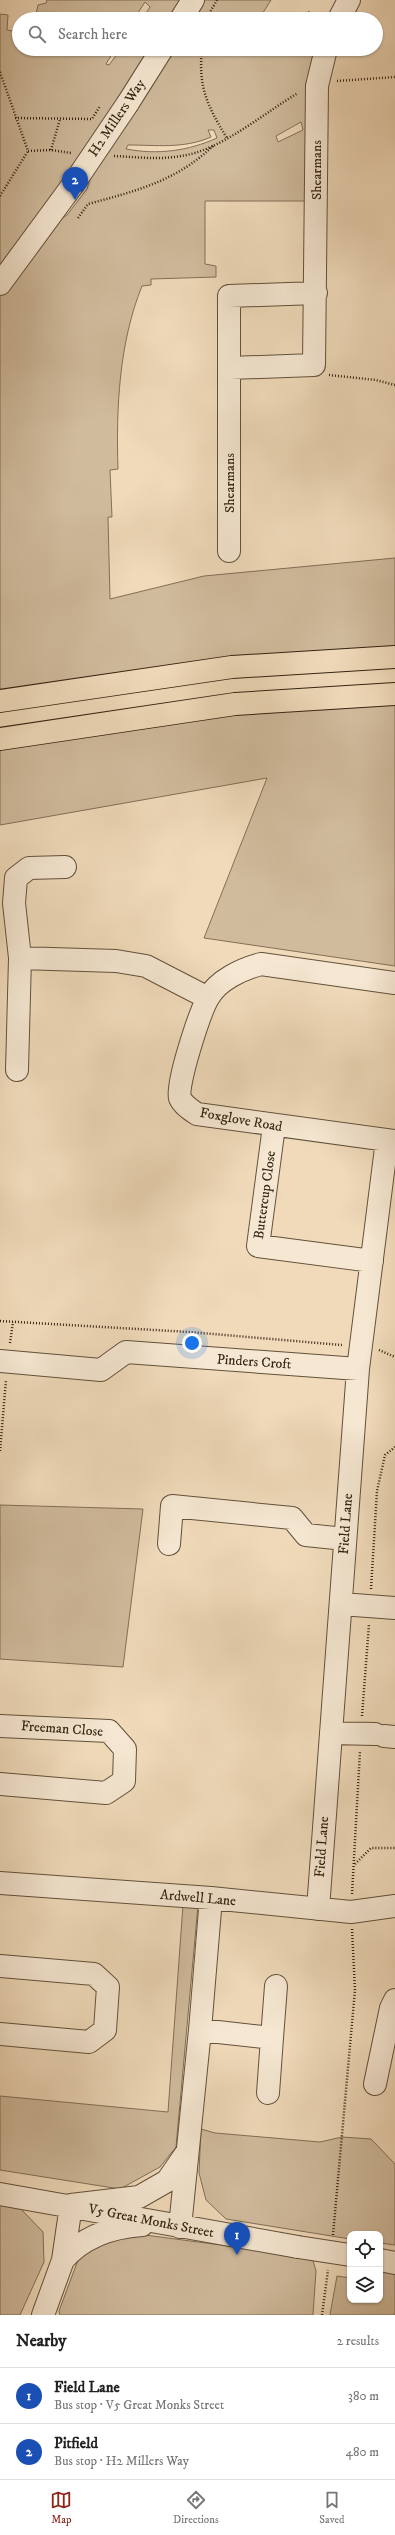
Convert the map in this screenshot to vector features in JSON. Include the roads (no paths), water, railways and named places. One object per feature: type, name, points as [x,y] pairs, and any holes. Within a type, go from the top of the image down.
[{"type":"highway","points":[[0,701],[232,667],[395,657]]},
{"type":"highway","points":[[0,739],[235,704],[395,694]]},
{"type":"street","points":[[185,12],[193,0]]},
{"type":"street","points":[[343,12],[349,0]]},
{"type":"street","name":"H2 Millers Way","points":[[0,284],[72,186],[158,56]]},
{"type":"street","name":"Shearmans","points":[[230,368],[314,364],[316,293],[317,86],[324,56]]},
{"type":"street","name":"Shearmans","points":[[230,551],[229,296],[316,293]]},
{"type":"street","points":[[17,1070],[20,958],[14,903],[16,878],[29,868],[65,867]]},
{"type":"street","points":[[20,958],[116,961],[146,966],[208,998]]},
{"type":"street","name":"Foxglove Road","points":[[391,1141],[274,1126],[197,1114],[188,1109],[180,1098],[180,1080],[208,998],[241,969],[261,964],[395,983]]},
{"type":"street","name":"Buttercup Close","points":[[274,1126],[258,1246],[372,1261]]},
{"type":"street","name":"Field Lane","points":[[318,1909],[358,1369],[372,1261],[391,1141]]},
{"type":"street","name":"Pinders Croft","points":[[4,1361],[101,1370],[126,1352],[358,1369]]},
{"type":"street","points":[[169,1544],[172,1506],[292,1518],[306,1535],[345,1539]]},
{"type":"street","points":[[341,1604],[395,1608]]},
{"type":"street","name":"Freeman Close","points":[[0,1726],[109,1731],[125,1749],[124,1781],[106,1793],[0,1784]]},
{"type":"street","points":[[331,1733],[379,1735]]},
{"type":"street","name":"Ardwell Lane","points":[[0,1883],[212,1898],[351,1912],[394,1913]]},
{"type":"street","points":[[63,2260],[75,2246],[119,2227],[169,2225],[188,2149],[212,1898]]},
{"type":"street","points":[[0,1966],[94,1974],[108,1987],[105,2030],[89,2042],[0,2034]]},
{"type":"street","points":[[268,2093],[276,1986]]},
{"type":"street","points":[[375,2084],[390,2008],[395,2000]]},
{"type":"street","points":[[200,2030],[272,2038]]},
{"type":"street","points":[[43,2315],[63,2260],[71,2205],[139,2197],[167,2181],[188,2149]]},
{"type":"street","name":"V5 Great Monks Street","points":[[0,2194],[71,2205],[169,2225],[347,2255]]},
{"type":"street","points":[[383,2261],[395,2263]]},
{"type":"place","name":"Pitfield","points":[[75,200]]},
{"type":"place","name":"Field Lane","points":[[237,2255]]}]
